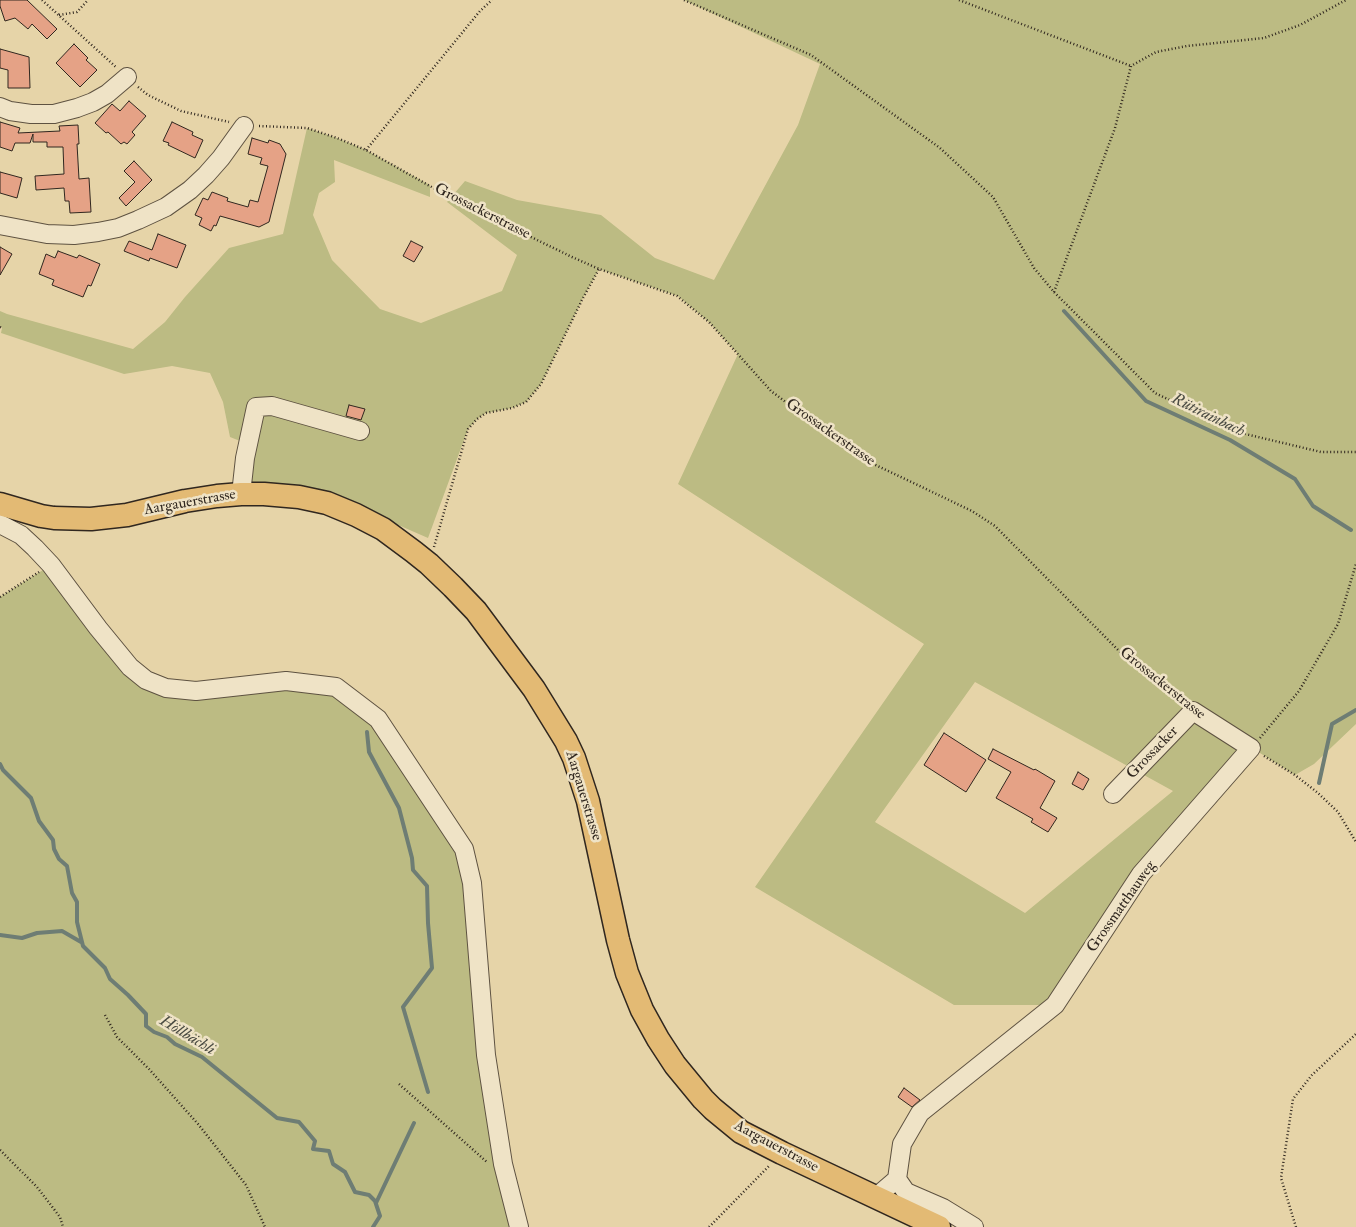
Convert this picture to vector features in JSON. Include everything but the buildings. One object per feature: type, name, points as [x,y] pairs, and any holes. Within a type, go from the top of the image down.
[{"type":"main road","name":"Aargauerstrasse","points":[[0,504],[41,516],[69,519],[106,518],[127,515],[209,497],[241,494],[299,497],[327,503],[356,515],[383,529],[429,564],[476,612],[498,639],[534,689],[566,741],[574,758],[588,801],[627,973],[642,1010],[658,1039],[680,1071],[703,1099],[741,1132],[939,1227]]},
{"type":"street","points":[[0,107],[10,111],[30,114],[54,114],[93,102],[107,94],[127,78]]},
{"type":"street","points":[[0,225],[47,234],[74,235],[118,228],[138,220],[166,207],[190,190],[221,158],[244,126]]},
{"type":"street","points":[[241,494],[245,458],[256,406],[272,406],[360,431]]},
{"type":"street","points":[[0,524],[21,535],[36,548],[119,654],[130,667],[146,680],[166,688],[196,691],[286,681],[336,688],[378,720],[464,849],[472,883],[486,1055],[503,1164],[519,1227]]},
{"type":"street","name":"Grossackerstrasse","points":[[1193,712],[1251,748]]},
{"type":"street","name":"Grossacker","points":[[1113,794],[1193,712]]},
{"type":"street","name":"Grossmatthauweg","points":[[897,1178],[902,1144],[920,1113],[1055,1005],[1142,874],[1251,748]]},
{"type":"street","points":[[876,1197],[897,1178],[906,1192],[943,1208],[974,1227]]},
{"type":"path","name":"Grossackerstrasse","points":[[42,0],[148,96],[181,111],[244,126],[307,128],[337,138],[366,150],[453,199],[572,257],[599,269],[678,296],[709,322],[771,391],[861,458],[972,511],[995,526],[1132,664],[1193,712]]},
{"type":"path","points":[[59,15],[77,12],[88,0]]},
{"type":"path","points":[[366,150],[480,11],[492,0]]},
{"type":"path","points":[[684,0],[812,55],[940,148],[993,198],[1034,268],[1054,292],[1154,393],[1237,432],[1321,452],[1356,452]]},
{"type":"path","points":[[959,0],[1131,66]]},
{"type":"path","points":[[1054,292],[1115,128],[1131,66],[1156,52],[1187,46],[1264,38],[1300,25],[1346,0]]},
{"type":"path","points":[[429,564],[468,429],[477,418],[486,413],[512,408],[526,402],[541,384],[599,269]]},
{"type":"path","points":[[1356,564],[1338,624],[1299,691],[1251,748],[1295,775],[1318,793],[1338,812],[1356,842]]},
{"type":"path","points":[[0,597],[51,565]]},
{"type":"path","points":[[105,1015],[117,1037],[150,1068],[198,1124],[246,1185],[265,1227]]},
{"type":"path","points":[[1296,1227],[1281,1178],[1293,1099],[1312,1075],[1356,1034]]},
{"type":"path","points":[[399,1084],[508,1180]]},
{"type":"path","points":[[0,1150],[37,1187],[60,1217],[63,1227]]},
{"type":"path","points":[[709,1227],[782,1153]]},
{"type":"shaded area","points":[[684,0],[1356,0],[1356,724],[1314,764],[1295,775],[1252,748],[1141,874],[1055,1005],[954,1005],[755,887],[924,644],[678,484],[738,354],[709,322],[678,296],[599,269],[541,384],[526,402],[512,408],[486,413],[468,429],[428,538],[332,494],[295,485],[248,483],[245,443],[230,437],[223,402],[210,373],[172,366],[124,374],[1,333],[0,311],[133,349],[165,322],[229,248],[283,234],[307,128],[366,150],[430,185],[430,197],[334,160],[335,182],[319,193],[313,215],[332,260],[380,309],[421,323],[502,291],[517,255],[447,202],[465,181],[517,200],[601,215],[655,258],[714,280],[798,125],[820,64]],"holes":[[[975,682],[1173,791],[1025,913],[875,822]]]},
{"type":"shaded area","points":[[51,565],[98,628],[166,688],[336,687],[378,719],[464,849],[519,1227],[0,1227],[0,597]]},
{"type":"waterway","name":"Rütirainbach","points":[[1064,311],[1146,401],[1230,440],[1295,479],[1313,506],[1351,530]]},
{"type":"waterway","name":"Rütirainbach","points":[[1319,783],[1332,724],[1356,710]]},
{"type":"waterway","points":[[367,732],[369,752],[399,808],[412,858],[413,870],[427,886],[432,968],[403,1007],[428,1092]]},
{"type":"waterway","name":"Höllbächli","points":[[0,764],[3,770],[31,798],[39,821],[53,840],[54,849],[59,859],[67,866],[72,893],[77,902],[77,922],[83,946],[105,968],[110,979],[146,1014],[146,1026],[154,1032],[167,1037],[175,1044],[202,1057],[277,1118],[299,1122],[315,1141],[313,1149],[329,1151],[333,1164],[345,1172],[355,1192],[369,1195],[375,1201],[380,1216],[373,1227]]},
{"type":"waterway","points":[[0,935],[22,938],[37,933],[62,931],[81,942]]},
{"type":"waterway","points":[[376,1203],[414,1123]]}]
